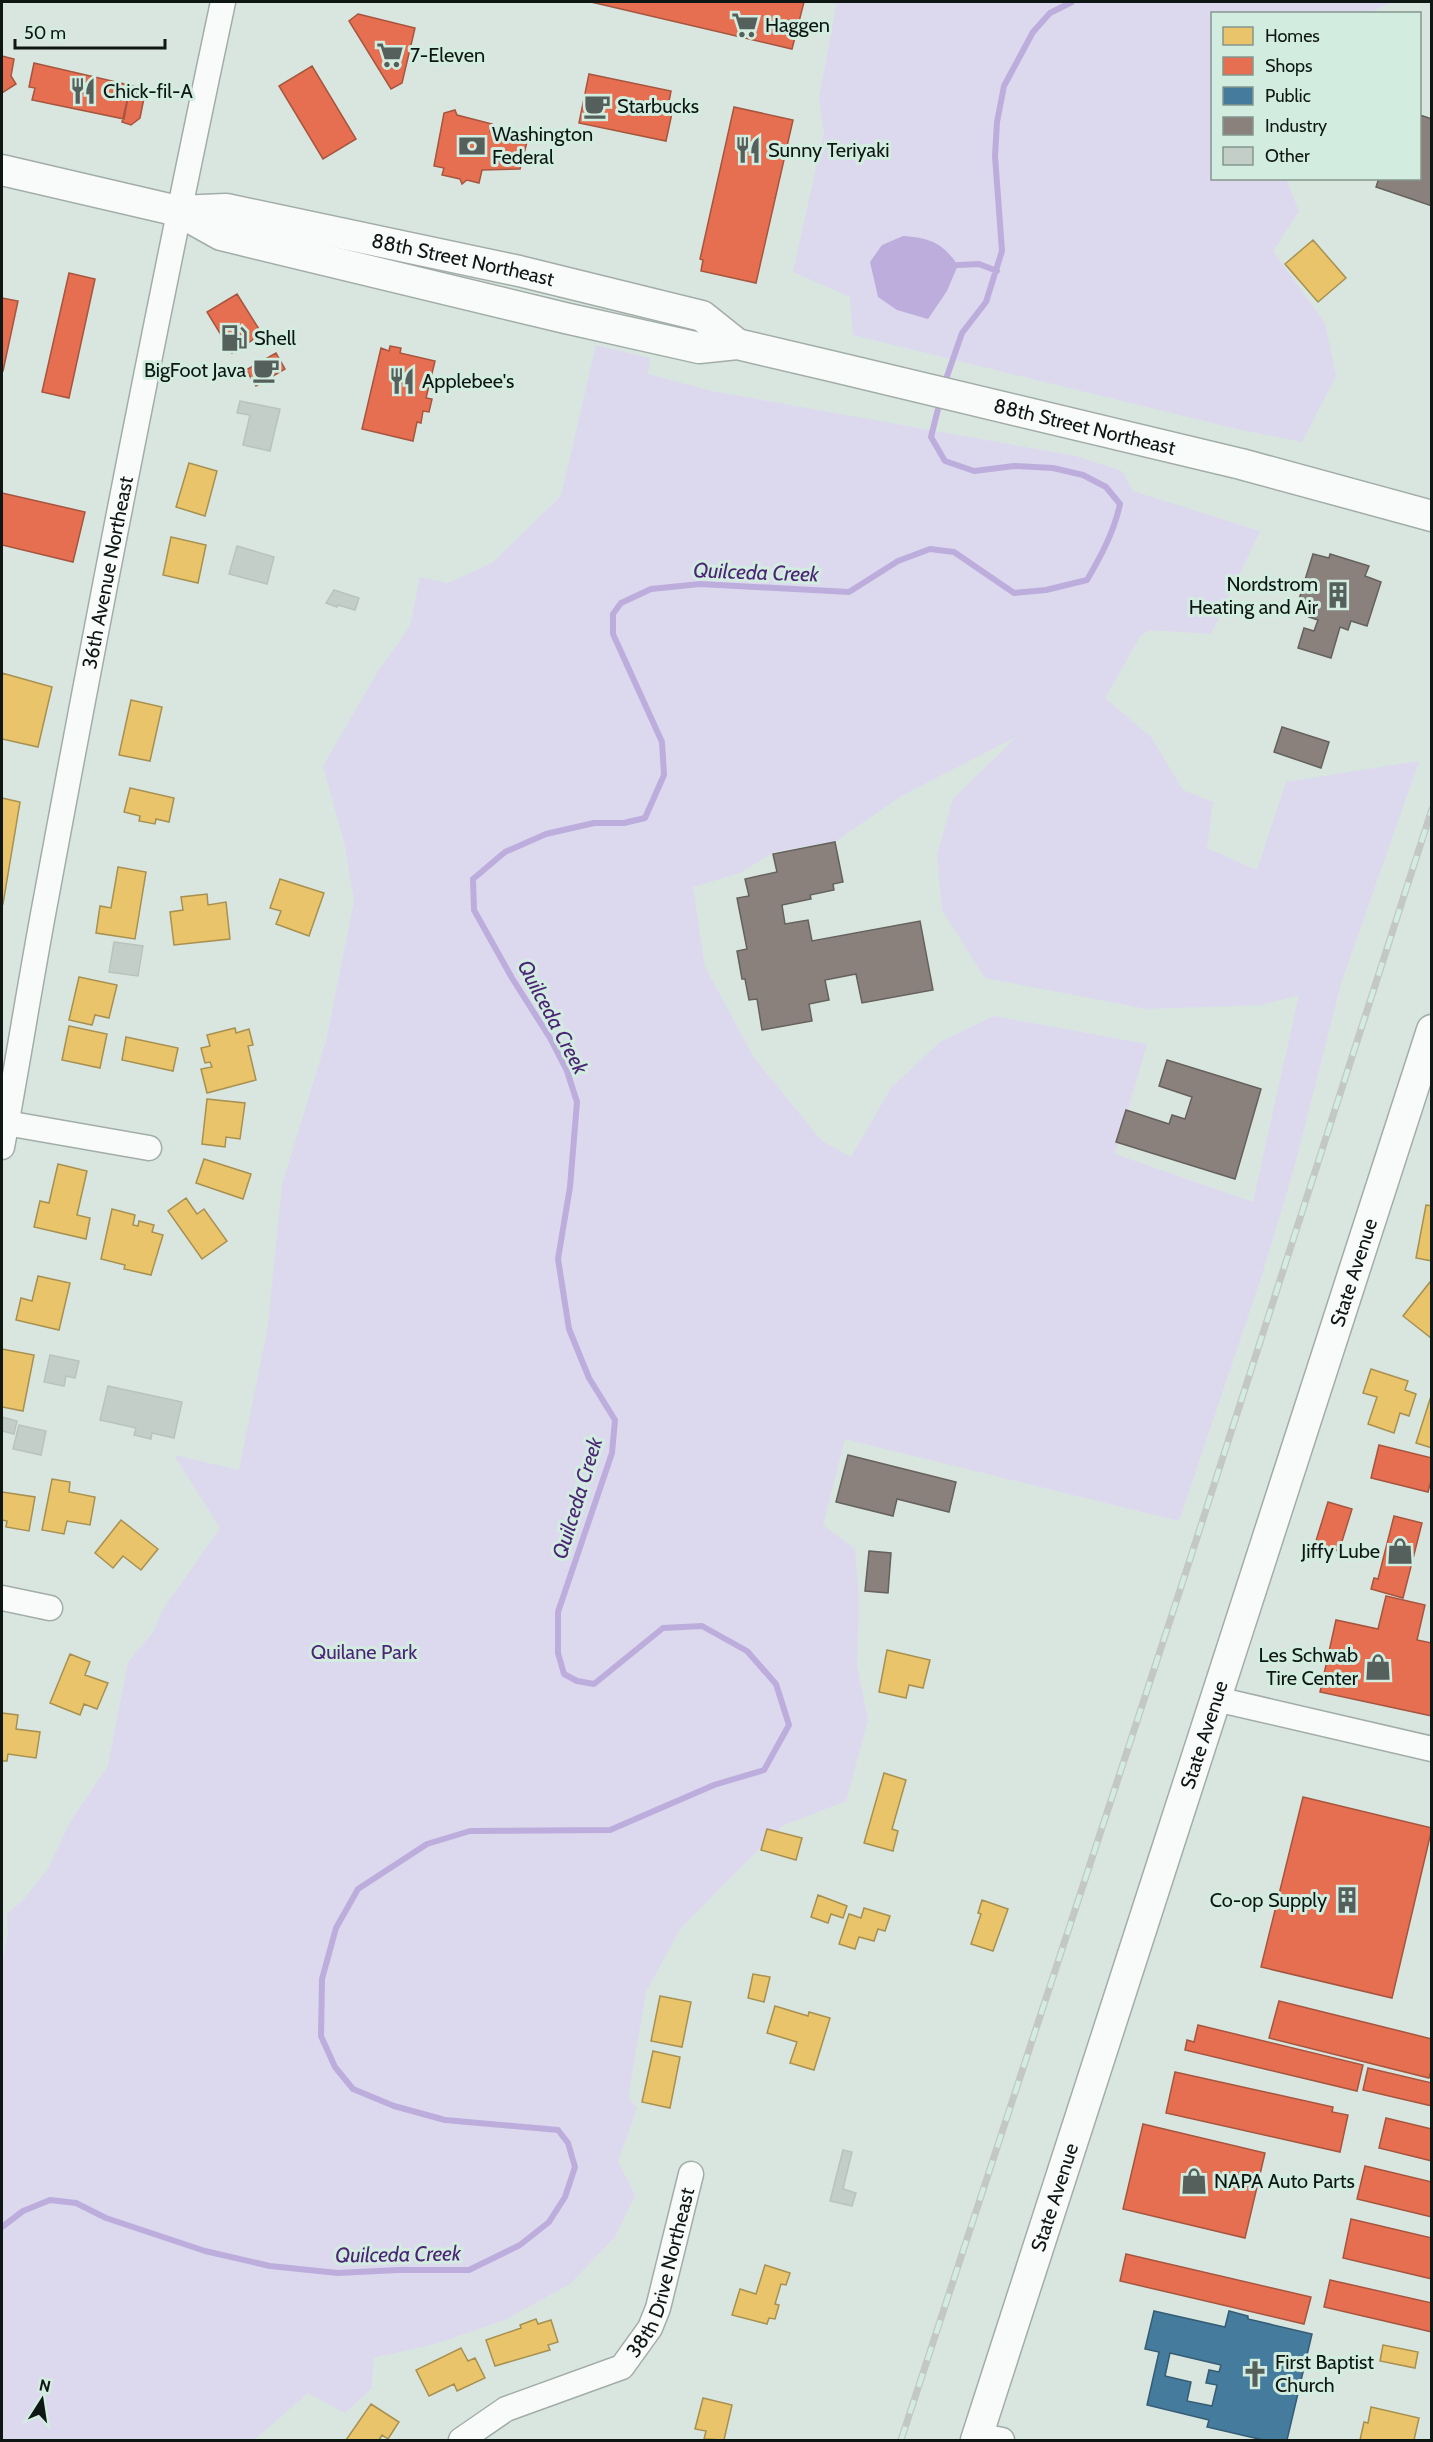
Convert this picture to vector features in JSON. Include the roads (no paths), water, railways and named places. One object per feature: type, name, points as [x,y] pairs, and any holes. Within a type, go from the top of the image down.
[{"type":"main road","name":"88th Street Northeast","points":[[2,170],[178,211],[226,209],[519,271],[702,316],[737,344]]},
{"type":"main road","name":"88th Street Northeast","points":[[178,211],[220,235],[303,257],[699,348],[737,344],[1241,464],[1431,516]]},
{"type":"main road","points":[[400,278],[419,270],[445,273],[510,287],[519,271]]},
{"type":"main road","points":[[542,313],[562,300],[616,312],[640,300]]},
{"type":"main road","name":"State Avenue","points":[[985,2439],[1215,1699],[1431,1030]]},
{"type":"street","name":"36th Avenue Northeast","points":[[2,1147],[46,894],[178,211],[223,2]]},
{"type":"street","points":[[6,1123],[149,1148]]},
{"type":"street","points":[[2,1598],[50,1608]]},
{"type":"street","points":[[1215,1699],[1431,1749]]},
{"type":"street","name":"38th Drive Northeast","points":[[461,2440],[506,2409],[622,2367],[650,2328],[658,2308],[691,2174]]},
{"type":"waterway","name":"Quilceda Creek","points":[[944,385],[962,333],[986,302],[1002,251],[995,156],[997,122],[1004,86],[1033,32],[1050,13],[1072,2]]},
{"type":"waterway","points":[[958,265],[979,264],[997,271]]},
{"type":"waterway","name":"Quilceda Creek","points":[[2,2227],[23,2211],[50,2200],[76,2203],[106,2218],[205,2251],[270,2266],[338,2273],[469,2270],[520,2245],[549,2222],[565,2197],[575,2167],[568,2143],[558,2130],[445,2120],[394,2106],[353,2089],[335,2067],[321,2036],[322,1979],[336,1928],[358,1889],[427,1844],[470,1831],[610,1830],[714,1785],[764,1770],[789,1725],[776,1684],[747,1651],[702,1626],[663,1628],[594,1684],[577,1681],[564,1674],[558,1653],[558,1612],[612,1453],[615,1420],[589,1378],[569,1329],[558,1259],[570,1187],[577,1102],[567,1071],[550,1038],[512,978],[474,910],[473,879],[505,852],[546,834],[594,823],[624,823],[645,818],[664,775],[662,742],[613,634],[613,614],[621,603],[651,589],[700,584],[849,592],[898,561],[930,549],[954,552],[1014,593],[1046,590],[1087,580],[1106,544],[1120,504],[1106,487],[1083,475],[1053,468],[1014,466],[974,471],[945,461],[931,437],[940,401]]},
{"type":"railway","points":[[901,2440],[1183,1581],[1432,809]]},
{"type":"place","name":"Haggen","points":[[745,25]]},
{"type":"place","name":"7-Eleven","points":[[390,55]]},
{"type":"place","name":"Chick-fil-A","points":[[83,91]]},
{"type":"place","name":"Starbucks","points":[[597,106]]},
{"type":"place","name":"Washington Federal","points":[[472,146]]},
{"type":"place","name":"Sunny Teriyaki","points":[[748,150]]},
{"type":"place","name":"Shell","points":[[234,338]]},
{"type":"place","name":"BigFoot Java","points":[[266,370]]},
{"type":"place","name":"Applebee's","points":[[402,381]]},
{"type":"place","name":"Nordstrom Heating and Air","points":[[1338,595]]},
{"type":"place","name":"Jiffy Lube","points":[[1400,1551]]},
{"type":"place","name":"Les Schwab Tire Center","points":[[1378,1667]]},
{"type":"place","name":"Co-op Supply","points":[[1347,1900]]},
{"type":"place","name":"NAPA Auto Parts","points":[[1194,2181]]},
{"type":"place","name":"First Baptist Church","points":[[1255,2374]]},
{"type":"park label","name":"Quilane Park","points":[[364,1652]]}]
